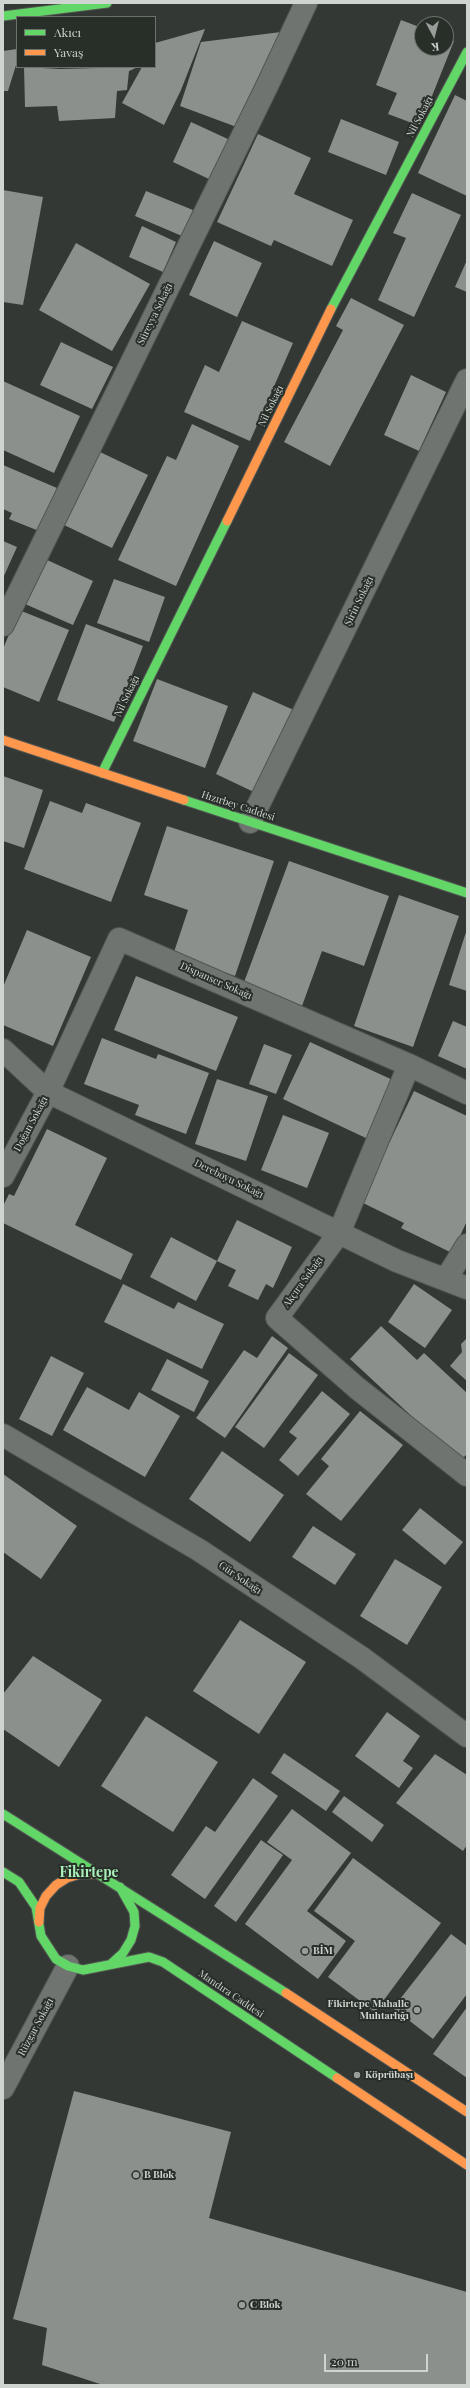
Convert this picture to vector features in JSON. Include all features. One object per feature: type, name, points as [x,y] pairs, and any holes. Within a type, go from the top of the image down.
[{"type":"street","points":[[3,16],[107,3]]},
{"type":"street","name":"Süreyya Sokağı","points":[[3,625],[268,86],[306,3]]},
{"type":"street","name":"Nil Sokağı","points":[[102,773],[338,297],[467,52]]},
{"type":"street","name":"Şirin Sokağı","points":[[250,822],[467,380]]},
{"type":"street","name":"Hızırbey Caddesi","points":[[3,740],[467,893]]},
{"type":"street","name":"Dispanser Sokağı","points":[[48,1092],[119,939],[409,1065],[467,1093]]},
{"type":"street","name":"Dereboyu Sokağı","points":[[3,1050],[48,1092],[397,1261],[467,1288]]},
{"type":"street","name":"Akçıra Sokağı","points":[[409,1065],[339,1233],[277,1318],[357,1388],[467,1475]]},
{"type":"street","name":"Doğan Sokağı","points":[[3,1176],[48,1092]]},
{"type":"street","points":[[446,1279],[467,1245]]},
{"type":"street","name":"Gür Sokağı","points":[[3,1435],[199,1550],[362,1658],[467,1736]]},
{"type":"street","points":[[3,1814],[95,1874],[119,1886],[467,2112]]},
{"type":"street","name":"Mandıra Caddesi","points":[[3,1872],[19,1882],[36,1907],[41,1936],[47,1948],[56,1959],[68,1966],[83,1970],[112,1963],[149,1957],[163,1962],[467,2165]]},
{"type":"street","points":[[39,1922],[40,1908],[46,1896],[56,1885],[67,1878],[80,1874],[95,1874]]},
{"type":"street","points":[[112,1963],[123,1953],[131,1940],[135,1926],[134,1912],[128,1898],[119,1886]]},
{"type":"street","name":"Rüzgar Sokağı","points":[[3,2088],[68,1966]]},
{"type":"building","points":[[401,20],[414,25],[414,56],[448,56],[420,126],[388,114],[397,93],[376,85]]},
{"type":"building","points":[[205,29],[181,90],[164,125],[122,103],[141,68],[156,68],[156,43]]},
{"type":"building","points":[[281,32],[242,129],[180,106],[201,42]]},
{"type":"building","points":[[16,49],[16,65],[8,91],[3,91],[3,51]]},
{"type":"building","points":[[24,68],[136,68],[129,71],[127,90],[117,91],[115,118],[59,121],[57,106],[25,107]]},
{"type":"building","points":[[455,95],[467,101],[467,196],[418,173]]},
{"type":"building","points":[[341,119],[399,142],[386,175],[328,152]]},
{"type":"building","points":[[191,122],[230,140],[211,180],[173,162]]},
{"type":"building","points":[[258,134],[311,158],[294,194],[353,220],[332,266],[274,240],[271,246],[217,222]]},
{"type":"building","points":[[3,190],[43,197],[23,305],[3,302]]},
{"type":"building","points":[[146,191],[193,210],[182,236],[135,216]]},
{"type":"building","points":[[412,193],[461,215],[414,317],[378,300],[406,238],[393,233]]},
{"type":"building","points":[[142,226],[176,242],[163,272],[129,257]]},
{"type":"building","points":[[214,241],[262,263],[237,317],[189,295]]},
{"type":"building","points":[[76,243],[150,284],[112,351],[39,310]]},
{"type":"building","points":[[467,260],[467,292],[455,287]]},
{"type":"building","points":[[351,298],[404,325],[330,466],[284,442],[343,330],[336,326]]},
{"type":"building","points":[[242,321],[293,343],[250,441],[184,412],[205,365],[219,372]]},
{"type":"building","points":[[61,342],[113,367],[92,409],[40,385]]},
{"type":"building","points":[[411,375],[446,392],[419,451],[384,435]]},
{"type":"building","points":[[3,381],[80,416],[54,473],[3,450]]},
{"type":"building","points":[[192,424],[239,446],[176,586],[118,560],[167,456],[176,460]]},
{"type":"building","points":[[98,451],[148,475],[112,548],[62,524]]},
{"type":"building","points":[[3,465],[57,488],[39,531],[9,519],[12,513],[3,509]]},
{"type":"building","points":[[3,541],[17,547],[3,578]]},
{"type":"building","points":[[45,559],[93,581],[73,625],[25,604]]},
{"type":"building","points":[[114,579],[165,597],[149,642],[97,623]]},
{"type":"building","points":[[19,610],[69,630],[39,702],[3,687],[3,649]]},
{"type":"building","points":[[86,624],[143,646],[114,722],[57,700]]},
{"type":"building","points":[[157,679],[228,706],[205,768],[133,741]]},
{"type":"building","points":[[253,692],[296,711],[258,794],[216,774]]},
{"type":"building","points":[[3,776],[43,790],[24,848],[3,841]]},
{"type":"building","points":[[50,801],[82,813],[86,803],[141,823],[111,902],[24,869]]},
{"type":"building","points":[[167,826],[274,861],[235,976],[173,955],[188,910],[144,895]]},
{"type":"building","points":[[289,861],[389,896],[364,966],[322,951],[302,1006],[243,985]]},
{"type":"building","points":[[399,895],[459,916],[413,1047],[354,1026]]},
{"type":"building","points":[[467,929],[467,991],[449,985]]},
{"type":"building","points":[[27,930],[91,957],[53,1046],[3,1025],[3,987]]},
{"type":"building","points":[[136,976],[238,1017],[216,1071],[114,1030]]},
{"type":"building","points":[[453,1021],[467,1027],[467,1069],[438,1056]]},
{"type":"building","points":[[102,1038],[156,1059],[158,1054],[209,1073],[186,1134],[135,1115],[139,1105],[84,1084]]},
{"type":"building","points":[[310,1042],[395,1081],[368,1139],[283,1099]]},
{"type":"building","points":[[264,1044],[292,1055],[276,1094],[249,1084]]},
{"type":"building","points":[[217,1079],[268,1096],[246,1161],[195,1144]]},
{"type":"building","points":[[414,1091],[467,1116],[467,1221],[452,1253],[401,1228],[404,1223],[361,1202]]},
{"type":"building","points":[[283,1115],[329,1133],[307,1188],[261,1170]]},
{"type":"building","points":[[47,1129],[107,1158],[75,1225],[133,1254],[121,1280],[3,1223],[3,1206],[9,1194],[14,1196]]},
{"type":"building","points":[[237,1220],[292,1247],[273,1288],[266,1284],[258,1300],[228,1286],[236,1270],[217,1261]]},
{"type":"building","points":[[171,1237],[217,1261],[196,1301],[150,1277]]},
{"type":"building","points":[[123,1284],[174,1309],[178,1302],[224,1324],[202,1369],[104,1322]]},
{"type":"building","points":[[414,1284],[452,1310],[425,1348],[388,1322]]},
{"type":"building","points":[[381,1326],[417,1360],[424,1353],[467,1393],[467,1454],[460,1461],[350,1359]]},
{"type":"building","points":[[272,1336],[288,1348],[225,1438],[196,1418],[244,1350],[257,1358]]},
{"type":"building","points":[[467,1338],[467,1381],[450,1366],[462,1352],[461,1344]]},
{"type":"building","points":[[289,1353],[318,1375],[264,1448],[235,1427]]},
{"type":"building","points":[[51,1356],[84,1373],[52,1436],[19,1419]]},
{"type":"building","points":[[167,1359],[209,1381],[194,1412],[151,1390]]},
{"type":"building","points":[[87,1387],[129,1410],[139,1392],[180,1416],[145,1477],[63,1430]]},
{"type":"building","points":[[322,1391],[350,1414],[298,1476],[279,1460],[297,1438],[289,1432]]},
{"type":"building","points":[[360,1411],[403,1445],[341,1521],[306,1494],[329,1466],[321,1459]]},
{"type":"building","points":[[222,1451],[284,1495],[250,1542],[189,1499]]},
{"type":"building","points":[[3,1474],[77,1526],[41,1579],[3,1552]]},
{"type":"building","points":[[420,1508],[463,1542],[445,1565],[402,1530]]},
{"type":"building","points":[[313,1526],[356,1554],[335,1585],[292,1557]]},
{"type":"building","points":[[395,1559],[442,1587],[407,1645],[360,1616]]},
{"type":"building","points":[[240,1620],[306,1662],[259,1734],[193,1691]]},
{"type":"building","points":[[33,1656],[102,1700],[59,1767],[3,1729],[3,1694]]},
{"type":"building","points":[[387,1712],[420,1736],[403,1761],[413,1768],[399,1788],[355,1756]]},
{"type":"building","points":[[146,1716],[218,1762],[173,1832],[101,1786]]},
{"type":"building","points":[[284,1753],[340,1791],[326,1811],[271,1773]]},
{"type":"building","points":[[435,1754],[467,1775],[467,1845],[463,1851],[396,1803]]},
{"type":"building","points":[[253,1778],[278,1796],[205,1899],[171,1875],[206,1826],[215,1832]]},
{"type":"building","points":[[344,1796],[384,1825],[372,1842],[332,1812]]},
{"type":"building","points":[[292,1809],[351,1853],[307,1911],[346,1941],[318,1979],[245,1924],[292,1860],[267,1842]]},
{"type":"building","points":[[261,1840],[283,1855],[236,1922],[214,1906]]},
{"type":"building","points":[[353,1858],[441,1923],[375,2012],[328,1977],[355,1941],[314,1911]]},
{"type":"building","points":[[451,1934],[467,1946],[467,1994],[433,2039],[393,2008]]},
{"type":"building","points":[[467,2007],[467,2078],[433,2054]]},
{"type":"building","name":"C Blok","points":[[74,2091],[231,2132],[209,2218],[467,2292],[467,2385],[103,2385],[42,2365],[47,2328],[13,2319]]},
{"type":"traffic: fast","points":[[3,16],[107,3]]},
{"type":"traffic: fast","points":[[331,309],[467,52]]},
{"type":"traffic: fast","points":[[102,773],[227,521]]},
{"type":"traffic: fast","points":[[184,800],[467,893]]},
{"type":"traffic: fast","points":[[3,1814],[286,1993]]},
{"type":"traffic: fast","points":[[3,1872],[19,1882],[36,1907],[41,1936],[56,1959],[68,1966],[83,1970],[149,1957],[163,1962],[337,2078]]},
{"type":"traffic: fast","points":[[112,1963],[123,1953],[131,1940],[135,1926],[134,1912],[120,1887]]},
{"type":"traffic: slow","points":[[227,521],[331,309]]},
{"type":"traffic: slow","points":[[3,740],[184,800]]},
{"type":"traffic: slow","points":[[39,1922],[40,1908],[46,1896],[56,1885],[67,1878],[80,1874],[95,1874]]},
{"type":"traffic: slow","points":[[286,1993],[467,2112]]},
{"type":"traffic: slow","points":[[337,2078],[467,2165]]},
{"type":"place","name":"BİM","points":[[305,1951]]},
{"type":"place","name":"Fikirtepe Mahalle Muhtarlığı","points":[[417,2010]]},
{"type":"place","name":"Köprübaşı","points":[[357,2075]]},
{"type":"place","name":"B Blok","points":[[136,2175]]},
{"type":"place","name":"C Blok","points":[[242,2305]]},
{"type":"district","name":"Fikirtepe","points":[[89,1873]]}]
